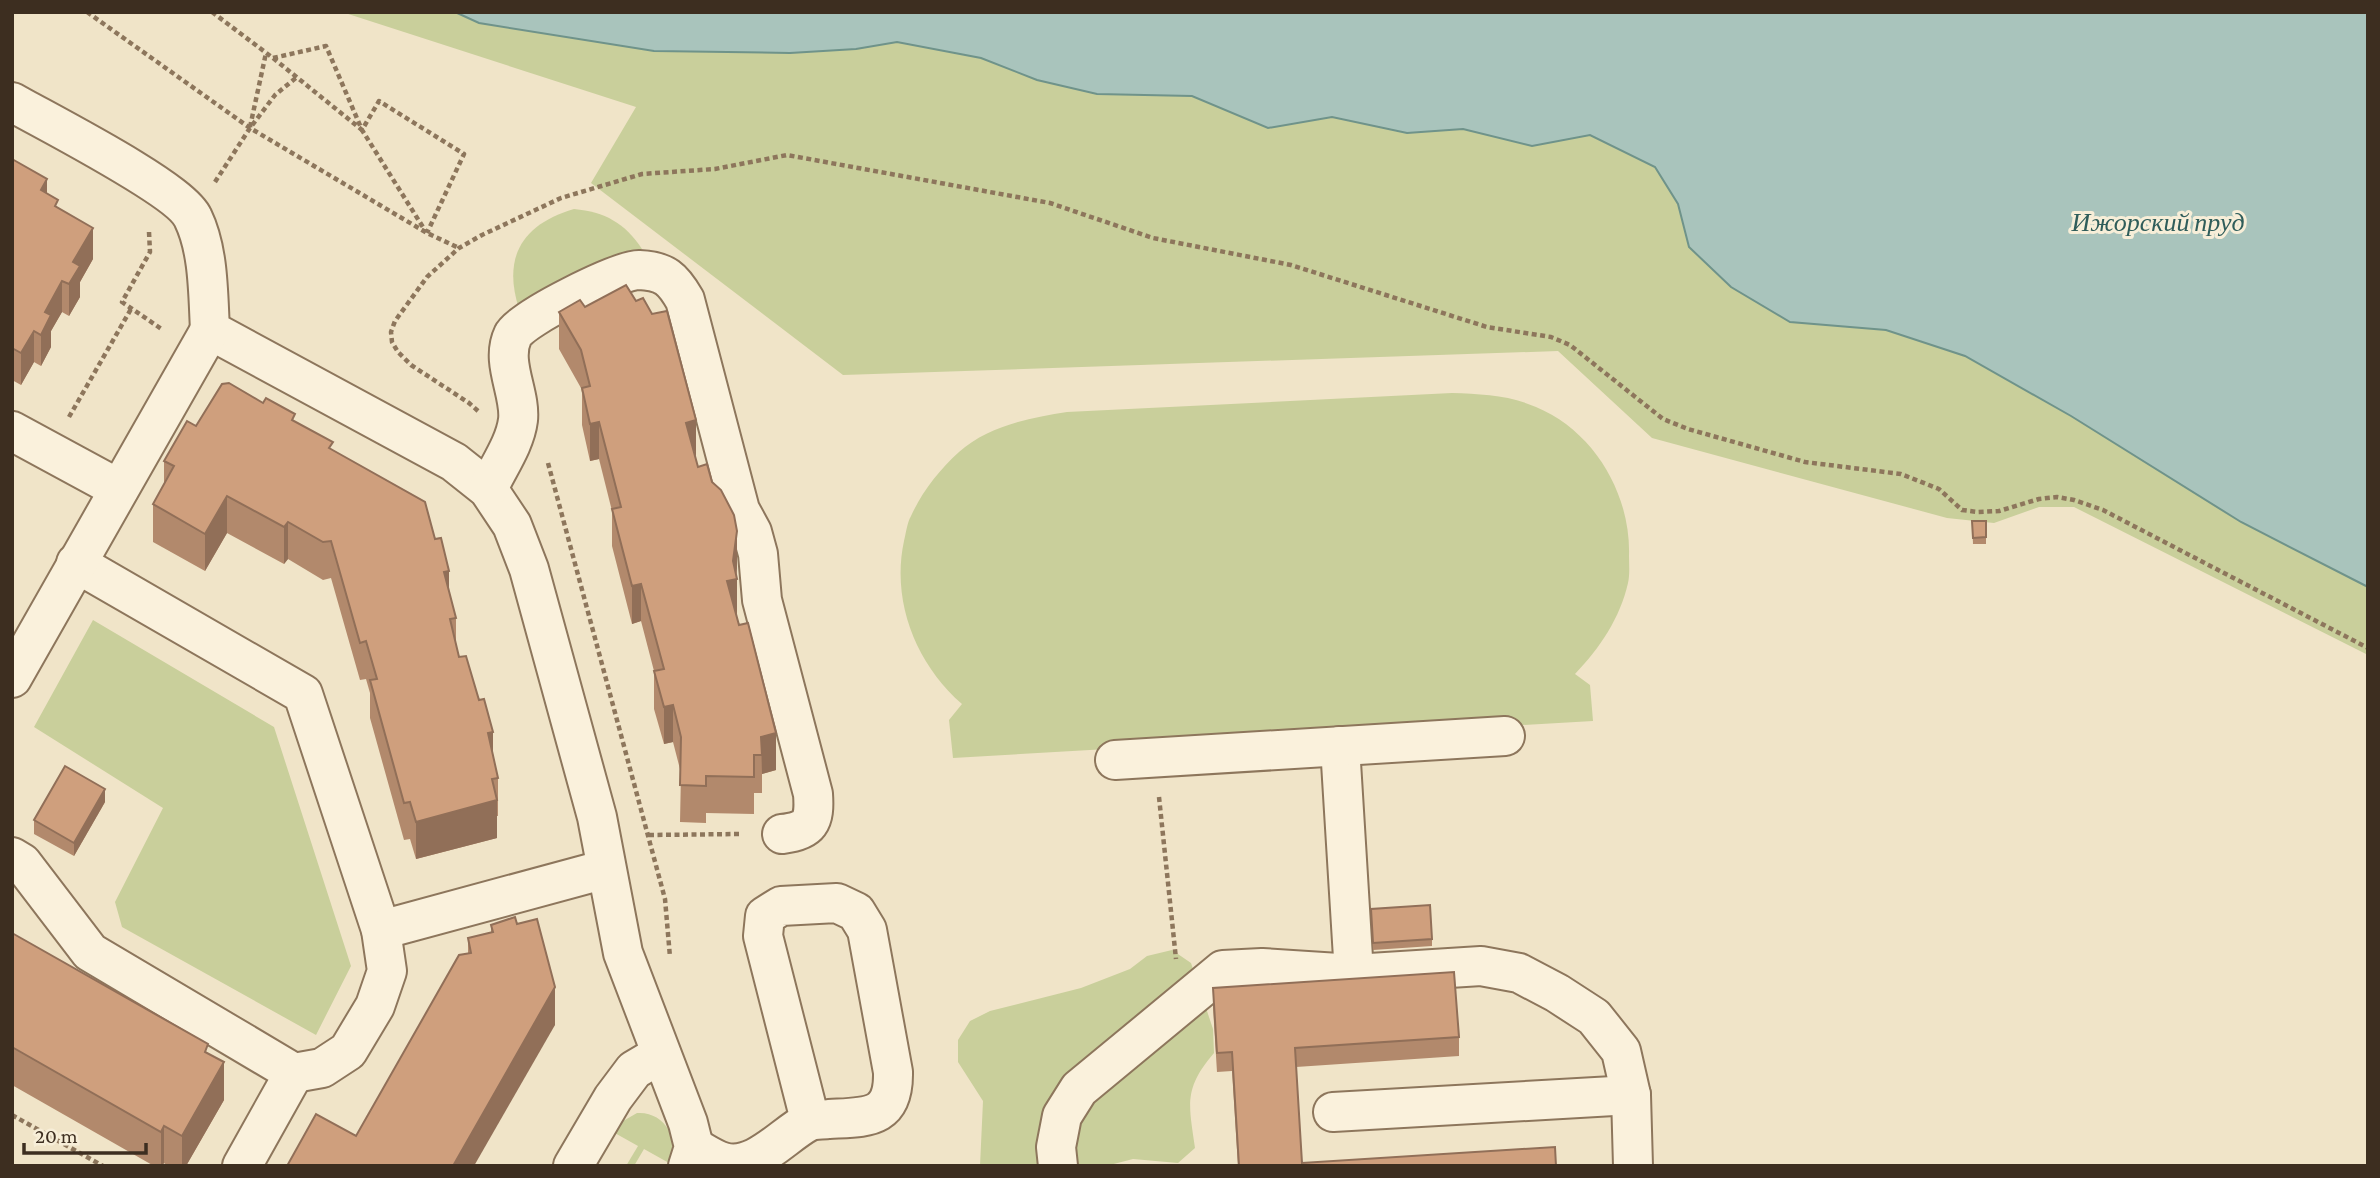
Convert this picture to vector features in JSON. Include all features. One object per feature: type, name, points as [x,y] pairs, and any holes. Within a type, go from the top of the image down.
[{"type":"lane","points":[[12,102],[166,190],[193,217],[206,263],[204,342],[12,678]]},
{"type":"lane","points":[[766,834],[798,832],[811,823],[814,810],[813,794],[762,600],[758,554],[752,532],[740,510],[685,300],[674,282],[656,272],[636,269],[613,277],[529,318],[513,335],[509,358],[518,419],[511,443],[495,473],[529,569],[597,817],[622,953],[688,1123],[691,1157],[724,1163],[741,1162],[758,1157],[810,1120],[867,1117],[884,1109],[894,1091],[894,1072],[867,930],[856,912],[837,903],[781,906],[765,916],[763,936],[810,1120]]},
{"type":"lane","points":[[204,342],[454,462],[495,473]]},
{"type":"lane","points":[[12,430],[119,489]]},
{"type":"lane","points":[[12,857],[22,863],[90,952],[294,1073],[322,1068],[348,1051],[375,1006],[387,971],[381,930],[303,694],[76,563]]},
{"type":"lane","points":[[1115,760],[1506,736]]},
{"type":"lane","points":[[1340,747],[1354,974]]},
{"type":"lane","points":[[381,930],[606,869]]},
{"type":"lane","points":[[1058,1166],[1056,1147],[1062,1116],[1079,1089],[1223,970],[1262,968],[1354,974],[1481,966],[1519,973],[1557,993],[1594,1017],[1621,1051],[1631,1095],[1633,1166]]},
{"type":"lane","points":[[573,1166],[634,1070],[661,1054]]},
{"type":"lane","points":[[242,1166],[294,1073]]},
{"type":"lane","points":[[1333,1112],[1631,1095]]},
{"type":"path","points":[[87,12],[250,128],[427,233],[459,248]]},
{"type":"path","points":[[212,12],[362,130]]},
{"type":"path","points":[[273,58],[326,46],[362,130],[427,233]]},
{"type":"path","points":[[250,128],[266,53]]},
{"type":"path","points":[[250,128],[275,95],[297,77]]},
{"type":"path","points":[[362,130],[379,101],[464,154],[427,233]]},
{"type":"path","points":[[495,473],[479,412],[411,365],[392,342],[391,332],[395,321],[427,277],[459,248],[561,198],[642,174],[715,169],[787,155],[1050,203],[1153,238],[1291,265],[1487,327],[1552,337],[1570,345],[1663,419],[1688,429],[1805,462],[1901,474],[1939,489],[1962,510],[1998,511],[2039,499],[2057,497],[2074,500],[2103,510],[2368,648]]},
{"type":"path","points":[[146,222],[150,236],[150,252],[122,303],[204,342]]},
{"type":"path","points":[[63,427],[131,309]]},
{"type":"path","points":[[546,457],[666,899],[671,976],[645,1011]]},
{"type":"path","points":[[1154,758],[1177,972],[1223,970]]},
{"type":"path","points":[[649,835],[766,834]]},
{"type":"path","points":[[12,1115],[103,1166]]},
{"type":"green space","points":[[342,12],[455,12],[479,23],[654,51],[790,53],[856,49],[897,42],[981,58],[1037,80],[1097,94],[1192,96],[1268,128],[1332,117],[1407,133],[1463,129],[1532,146],[1590,135],[1655,167],[1678,204],[1689,247],[1731,287],[1790,322],[1886,330],[1965,356],[2071,416],[2241,522],[2368,587],[2368,655],[2074,507],[2039,507],[1994,523],[1947,518],[1652,438],[1558,351],[843,375],[591,183],[636,107]]},
{"type":"green space","points":[[574,209],[613,220],[629,232],[642,249],[519,309],[513,273],[515,258],[521,245],[530,233],[542,224],[556,215]]},
{"type":"green space","points":[[1452,393],[1516,400],[1557,418],[1591,448],[1616,488],[1628,533],[1628,583],[1608,632],[1575,674],[1590,685],[1593,721],[953,758],[949,720],[962,704],[946,688],[920,651],[905,608],[901,564],[908,525],[920,498],[945,466],[970,443],[1010,424],[1067,412]]},
{"type":"green space","points":[[93,620],[274,727],[351,966],[316,1035],[122,927],[115,902],[163,808],[34,727]]},
{"type":"green space","points":[[1172,950],[1191,963],[1213,1029],[1214,1053],[1197,1077],[1191,1098],[1195,1148],[1178,1163],[1133,1159],[1106,1166],[980,1166],[983,1101],[958,1062],[958,1040],[970,1021],[990,1011],[1081,988],[1130,969],[1147,956]]},
{"type":"green space","points":[[637,1113],[655,1117],[668,1128],[673,1145],[669,1163],[644,1149],[634,1166],[626,1166],[638,1146],[613,1132],[618,1124]]},
{"type":"water","name":"Ижорский пруд","points":[[455,12],[2368,12],[2368,587],[2241,522],[2071,416],[1965,356],[1886,330],[1790,322],[1731,287],[1689,247],[1678,204],[1655,167],[1590,135],[1532,146],[1463,129],[1407,133],[1332,117],[1268,128],[1192,96],[1097,94],[1037,80],[981,58],[897,42],[856,49],[790,53],[654,51],[479,23]]},
{"type":"building","points":[[12,159],[47,179],[41,190],[58,200],[55,206],[93,228],[73,262],[80,266],[69,284],[62,281],[45,312],[51,315],[41,335],[34,331],[21,353],[12,348]]},
{"type":"building","points":[[626,285],[636,301],[643,298],[652,314],[667,311],[696,420],[686,423],[698,467],[707,464],[712,482],[721,490],[734,515],[737,531],[733,561],[737,579],[727,581],[739,625],[748,623],[776,733],[761,737],[762,755],[754,755],[754,777],[706,776],[706,786],[680,785],[681,737],[673,705],[664,707],[654,671],[664,669],[641,584],[632,586],[612,509],[621,507],[599,422],[590,424],[582,388],[590,386],[581,350],[559,312],[580,300],[585,307]]},
{"type":"building","points":[[229,383],[263,403],[266,398],[295,414],[292,420],[333,442],[329,448],[425,502],[435,539],[441,538],[449,571],[444,572],[456,618],[450,619],[459,657],[466,656],[479,700],[484,699],[493,732],[488,733],[498,778],[492,779],[497,800],[416,822],[410,802],[404,803],[370,680],[377,679],[366,641],[360,643],[331,541],[323,542],[288,522],[284,527],[227,496],[205,534],[153,504],[174,466],[164,461],[187,421],[196,426],[222,384]]},
{"type":"building","points":[[1972,521],[1986,521],[1986,537],[1973,538]]},
{"type":"building","points":[[65,766],[105,789],[74,843],[34,820]]},
{"type":"building","points":[[1430,905],[1432,939],[1373,943],[1371,909]]},
{"type":"building","points":[[515,917],[517,924],[537,919],[555,987],[453,1166],[287,1166],[316,1114],[356,1136],[459,955],[471,953],[468,938],[493,932],[491,925]]},
{"type":"building","points":[[12,933],[208,1044],[205,1052],[224,1062],[182,1136],[164,1126],[161,1132],[12,1047]]},
{"type":"building","points":[[1454,972],[1459,1037],[1295,1048],[1302,1163],[1555,1147],[1556,1166],[1239,1166],[1232,1052],[1217,1053],[1213,988]]}]
